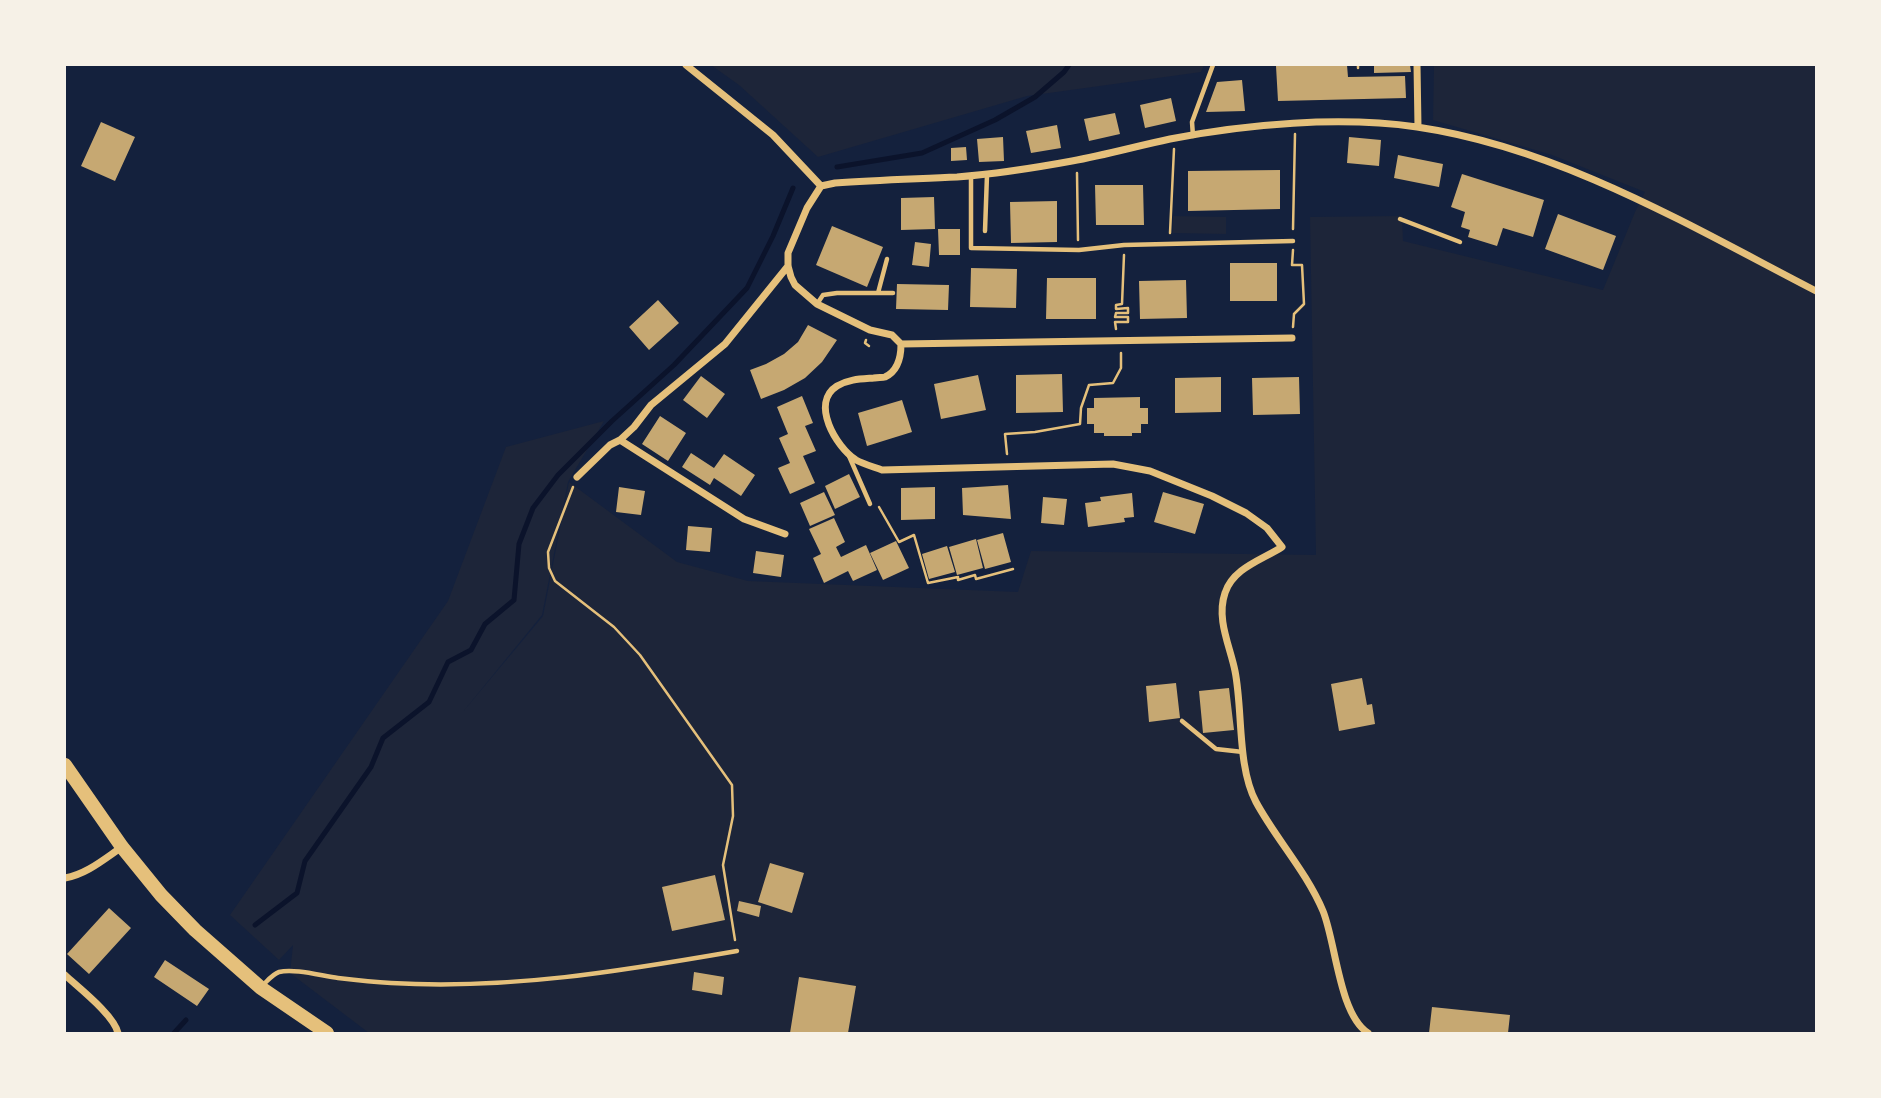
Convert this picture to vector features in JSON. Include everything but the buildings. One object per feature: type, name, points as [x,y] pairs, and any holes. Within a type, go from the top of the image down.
[{"type":"main road","points":[[65,765],[122,847],[161,895],[195,930],[261,988],[327,1033]]},
{"type":"street","points":[[686,65],[773,135],[821,186]]},
{"type":"street","points":[[1418,65],[1418,127]]},
{"type":"street","points":[[1368,1033],[1353,1016],[1345,996],[1327,921],[1319,901],[1255,800],[1247,776],[1235,671],[1222,615],[1225,592],[1246,566],[1282,547],[1267,528],[1246,513],[1150,471],[1113,464],[882,470],[856,460],[837,442],[827,421],[827,401],[834,388],[850,379],[885,377],[895,369],[901,358],[901,344],[892,335],[870,330],[817,304],[795,285],[788,266],[788,253],[807,208],[821,186],[845,182],[971,176],[1073,161],[1193,136],[1295,123],[1358,122],[1418,127],[1482,141],[1569,169],[1662,210],[1816,290]]},
{"type":"street","points":[[577,477],[610,445],[634,427],[651,405],[725,344],[788,266]]},
{"type":"street","points":[[901,344],[1292,338]]},
{"type":"street","points":[[620,440],[744,519],[785,534]]},
{"type":"street","points":[[65,877],[76,876],[97,865],[122,847]]},
{"type":"street","points":[[65,975],[106,1015],[118,1033]]},
{"type":"lane","points":[[1193,136],[1192,122],[1213,65]]},
{"type":"lane","points":[[985,231],[987,174]]},
{"type":"lane","points":[[971,176],[971,248],[1079,250],[1124,245],[1293,241]]},
{"type":"lane","points":[[1400,219],[1460,242]]},
{"type":"lane","points":[[878,293],[887,259]]},
{"type":"lane","points":[[817,304],[824,295],[893,293]]},
{"type":"lane","points":[[848,452],[870,504]]},
{"type":"lane","points":[[1182,720],[1216,749],[1244,752]]},
{"type":"lane","points":[[261,988],[275,973],[286,970],[341,979],[393,983],[539,981],[639,968],[737,951]]},
{"type":"path","points":[[1293,241],[1295,135]]},
{"type":"path","points":[[1171,222],[1174,154]]},
{"type":"path","points":[[1077,174],[1077,228]]},
{"type":"path","points":[[1115,322],[1128,322],[1128,317],[1115,317],[1116,313],[1128,313],[1128,309],[1116,309],[1116,304],[1122,304],[1124,263]]},
{"type":"path","points":[[1292,265],[1302,265],[1304,304],[1294,314]]},
{"type":"path","points":[[1008,460],[1005,434],[1080,424],[1081,408],[1089,385],[1113,383],[1121,368],[1122,346]]},
{"type":"path","points":[[577,477],[548,552],[549,568],[555,581],[614,628],[640,655],[732,785],[733,816],[723,865],[737,951]]},
{"type":"path","points":[[899,542],[914,535],[928,583],[975,575],[976,579],[1013,569]]},
{"type":"shaded area","points":[[711,65],[1204,65],[1201,72],[1027,96],[818,157],[739,85]]},
{"type":"shaded area","points":[[1434,65],[1816,65],[1816,1033],[369,1033],[290,973],[293,945],[279,960],[230,915],[448,601],[506,447],[604,421],[568,482],[542,615],[462,713],[543,616],[569,482],[677,562],[748,581],[1018,592],[1031,551],[1316,555],[1310,217],[1402,216],[1403,241],[1603,290],[1645,192],[1552,155],[1433,120]]},
{"type":"shaded area","points":[[1173,216],[1226,217],[1226,234],[1173,233]]},
{"type":"waterway","points":[[837,167],[922,153],[995,120],[1035,97],[1069,65]]},
{"type":"waterway","points":[[255,925],[297,893],[305,861],[371,767],[383,738],[429,702],[448,662],[471,650],[485,624],[514,600],[519,544],[533,508],[558,475],[674,365],[747,288],[793,188]]},
{"type":"waterway","points":[[174,1033],[186,1020]]}]
